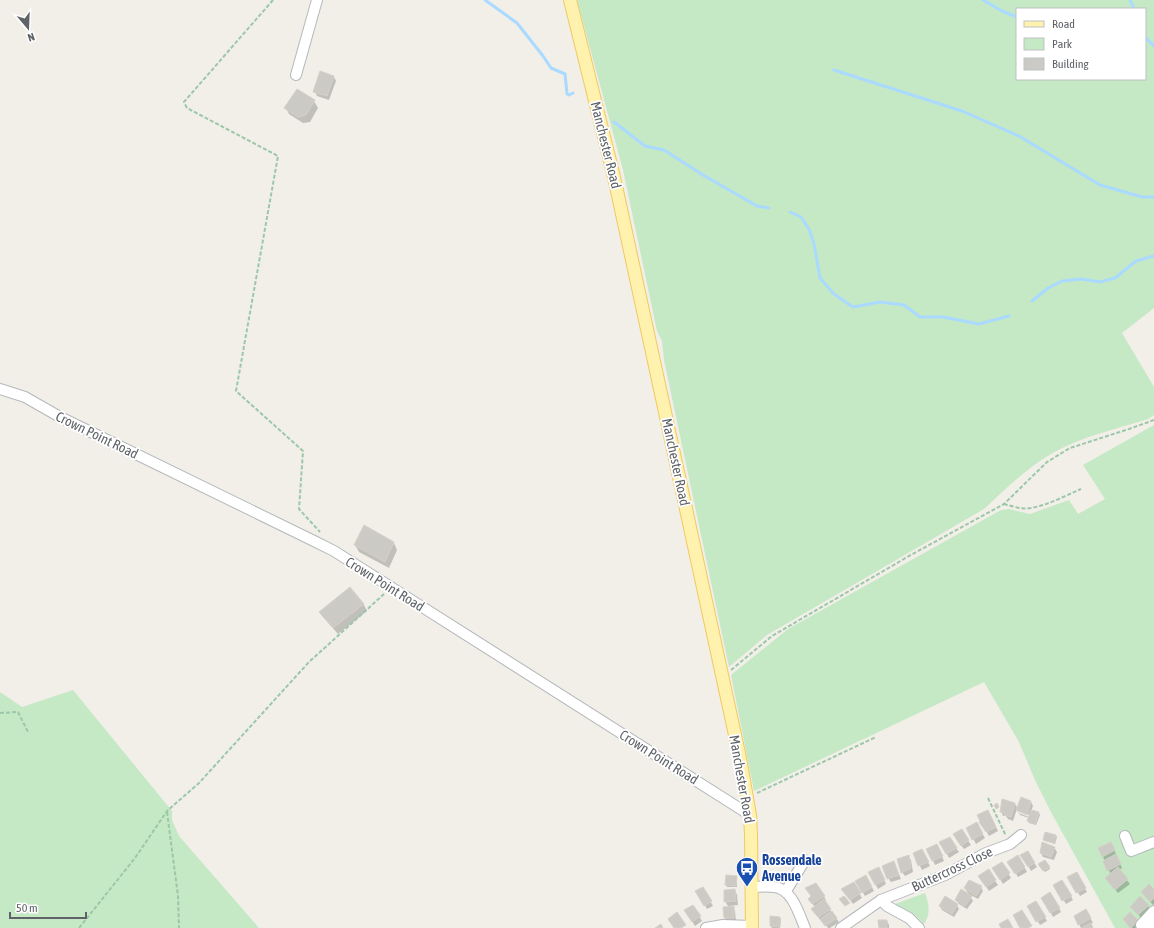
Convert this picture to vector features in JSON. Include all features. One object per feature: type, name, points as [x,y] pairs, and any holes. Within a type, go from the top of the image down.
[{"type":"main road","name":"Manchester Road","points":[[570,0],[614,177],[740,758],[750,815],[752,927]]},
{"type":"street","points":[[296,75],[317,0]]},
{"type":"street","name":"Crown Point Road","points":[[0,389],[25,397],[60,417],[334,551],[750,815]]},
{"type":"street","name":"Buttercross Close","points":[[841,928],[881,900],[945,875],[986,853],[1010,844],[1021,835]]},
{"type":"street","points":[[1125,836],[1131,851],[1154,842]]},
{"type":"street","points":[[786,891],[805,860]]},
{"type":"street","points":[[752,887],[775,887],[786,891],[792,899],[805,928]]},
{"type":"street","points":[[881,900],[887,906],[909,918],[919,928]]},
{"type":"street","points":[[1145,926],[1154,911]]},
{"type":"street","points":[[1145,926],[1154,923]]},
{"type":"street","points":[[706,928],[723,925],[752,927]]},
{"type":"path","points":[[274,0],[184,102],[187,108],[278,156],[236,392],[303,451],[299,509],[324,537]]},
{"type":"path","points":[[722,677],[772,636],[903,560],[1004,504],[1047,462],[1070,448],[1154,420]]},
{"type":"path","points":[[1004,504],[1018,508],[1030,509],[1052,502],[1081,489]]},
{"type":"path","points":[[79,928],[135,858],[167,811],[199,783],[309,662],[390,587]]},
{"type":"path","points":[[0,713],[18,712],[28,732]]},
{"type":"path","points":[[746,796],[757,793],[876,737]]},
{"type":"path","points":[[988,798],[1010,844]]},
{"type":"path","points":[[167,811],[178,896],[179,928]]},
{"type":"green space","points":[[577,0],[1154,0],[1154,308],[1122,333],[1154,387],[1154,415],[1148,419],[1086,438],[1051,454],[1024,473],[984,509],[767,635],[729,667],[664,360],[662,341],[657,331],[623,170]]},
{"type":"green space","points":[[1154,425],[1154,918],[1145,928],[1115,928],[1051,812],[1035,780],[1019,742],[984,682],[754,791],[731,675],[788,629],[1001,510],[1009,509],[1030,514],[1069,500],[1078,514],[1105,499],[1083,465]]},
{"type":"green space","points":[[73,690],[172,811],[172,820],[179,836],[259,928],[0,928],[0,692],[22,707]]},
{"type":"green space","points":[[925,893],[929,909],[928,916],[924,924],[914,914],[895,904]]},
{"type":"building","points":[[320,71],[334,76],[327,96],[313,92]]},
{"type":"building","points":[[297,89],[315,100],[306,115],[298,117],[284,108]]},
{"type":"building","points":[[364,525],[394,542],[385,562],[354,545]]},
{"type":"building","points":[[350,587],[364,604],[333,628],[319,612]]},
{"type":"building","points":[[1021,797],[1031,801],[1027,815],[1016,810]]},
{"type":"building","points":[[1002,799],[1015,803],[1011,817],[1000,812]]},
{"type":"building","points":[[997,803],[999,807],[996,809],[994,805]]},
{"type":"building","points":[[988,810],[996,827],[986,832],[979,822],[980,821],[977,815]]},
{"type":"building","points":[[1031,810],[1039,812],[1035,824],[1027,821]]},
{"type":"building","points":[[977,822],[983,834],[972,840],[966,828]]},
{"type":"building","points":[[962,829],[969,840],[961,846],[953,834]]},
{"type":"building","points":[[1045,832],[1056,835],[1054,843],[1043,840]]},
{"type":"building","points":[[950,837],[957,848],[946,854],[939,842]]},
{"type":"building","points":[[1042,842],[1055,847],[1051,857],[1040,853]]},
{"type":"building","points":[[1111,842],[1115,850],[1102,857],[1098,848]]},
{"type":"building","points":[[937,844],[943,856],[932,861],[926,849]]},
{"type":"building","points":[[922,849],[929,862],[918,866],[913,853]]},
{"type":"building","points":[[1028,851],[1035,863],[1028,867],[1020,855]]},
{"type":"building","points":[[1116,854],[1121,864],[1107,871],[1103,861]]},
{"type":"building","points":[[909,855],[911,868],[901,873],[897,859]]},
{"type":"building","points":[[1018,855],[1025,867],[1015,874],[1007,862]]},
{"type":"building","points":[[1045,860],[1050,867],[1043,871],[1038,864]]},
{"type":"building","points":[[894,861],[899,875],[887,879],[882,866]]},
{"type":"building","points":[[1002,862],[1010,873],[1000,880],[992,868]]},
{"type":"building","points":[[879,867],[885,880],[875,885],[868,872]]},
{"type":"building","points":[[1118,867],[1128,879],[1115,890],[1105,878]]},
{"type":"building","points":[[989,869],[996,880],[986,887],[978,876]]},
{"type":"building","points":[[1077,872],[1086,888],[1076,893],[1067,877]]},
{"type":"building","points":[[726,875],[737,876],[736,886],[725,885]]},
{"type":"building","points":[[866,875],[872,887],[862,893],[855,881]]},
{"type":"building","points":[[969,880],[982,886],[976,896],[964,888]]},
{"type":"building","points":[[1062,880],[1072,896],[1062,901],[1053,885]]},
{"type":"building","points":[[854,882],[861,893],[850,900],[841,889]]},
{"type":"building","points":[[816,883],[825,896],[812,904],[808,899],[811,896],[805,888]]},
{"type":"building","points":[[1149,884],[1154,889],[1154,898],[1150,902],[1141,892]]},
{"type":"building","points":[[703,887],[712,901],[704,906],[695,891]]},
{"type":"building","points":[[735,889],[736,901],[724,902],[724,890]]},
{"type":"building","points":[[961,889],[972,896],[965,906],[955,900]]},
{"type":"building","points":[[1050,892],[1060,908],[1050,913],[1041,898]]},
{"type":"building","points":[[844,896],[850,903],[845,906],[839,899]]},
{"type":"building","points":[[945,896],[958,904],[952,914],[939,906]]},
{"type":"building","points":[[1140,896],[1149,905],[1138,915],[1130,907]]},
{"type":"building","points":[[824,899],[831,909],[818,917],[811,909]]},
{"type":"building","points":[[1036,901],[1046,917],[1036,922],[1027,906]]},
{"type":"building","points":[[693,905],[701,916],[692,922],[684,910]]},
{"type":"building","points":[[734,906],[734,918],[724,918],[723,907]]},
{"type":"building","points":[[1086,909],[1091,918],[1078,925],[1074,916]]},
{"type":"building","points":[[1022,910],[1032,926],[1028,928],[1020,928],[1013,915]]},
{"type":"building","points":[[832,911],[837,918],[825,926],[820,919]]},
{"type":"building","points":[[677,912],[686,925],[681,928],[674,928],[668,919]]},
{"type":"building","points":[[1130,912],[1138,920],[1131,928],[1123,919]]},
{"type":"building","points":[[770,916],[780,917],[780,927],[770,926]]},
{"type":"building","points":[[1008,919],[1013,928],[1001,928],[999,924]]},
{"type":"building","points":[[878,920],[887,920],[887,928],[879,928]]},
{"type":"building","points":[[1091,923],[1093,928],[1082,928]]},
{"type":"building","points":[[661,924],[663,928],[655,928]]},
{"type":"waterway","points":[[485,0],[517,23],[551,68],[565,74],[567,94],[569,95],[573,93]]},
{"type":"waterway","points":[[983,0],[1002,11],[1016,17]]},
{"type":"waterway","points":[[1130,0],[1134,8]]},
{"type":"waterway","points":[[1146,38],[1154,46]]},
{"type":"waterway","points":[[834,70],[962,111],[1019,136],[1100,185],[1142,197],[1154,197]]},
{"type":"waterway","points":[[614,122],[645,146],[664,150],[703,175],[757,206],[769,208]]},
{"type":"waterway","points":[[790,212],[801,217],[809,229],[814,244],[820,278],[834,294],[853,307],[880,302],[904,305],[920,317],[943,317],[979,324],[1009,316]]},
{"type":"waterway","points":[[1032,301],[1048,288],[1062,281],[1082,279],[1100,282],[1115,278],[1136,261],[1154,256]]},
{"type":"place","name":"Rossendale Avenue","points":[[747,888]]}]
